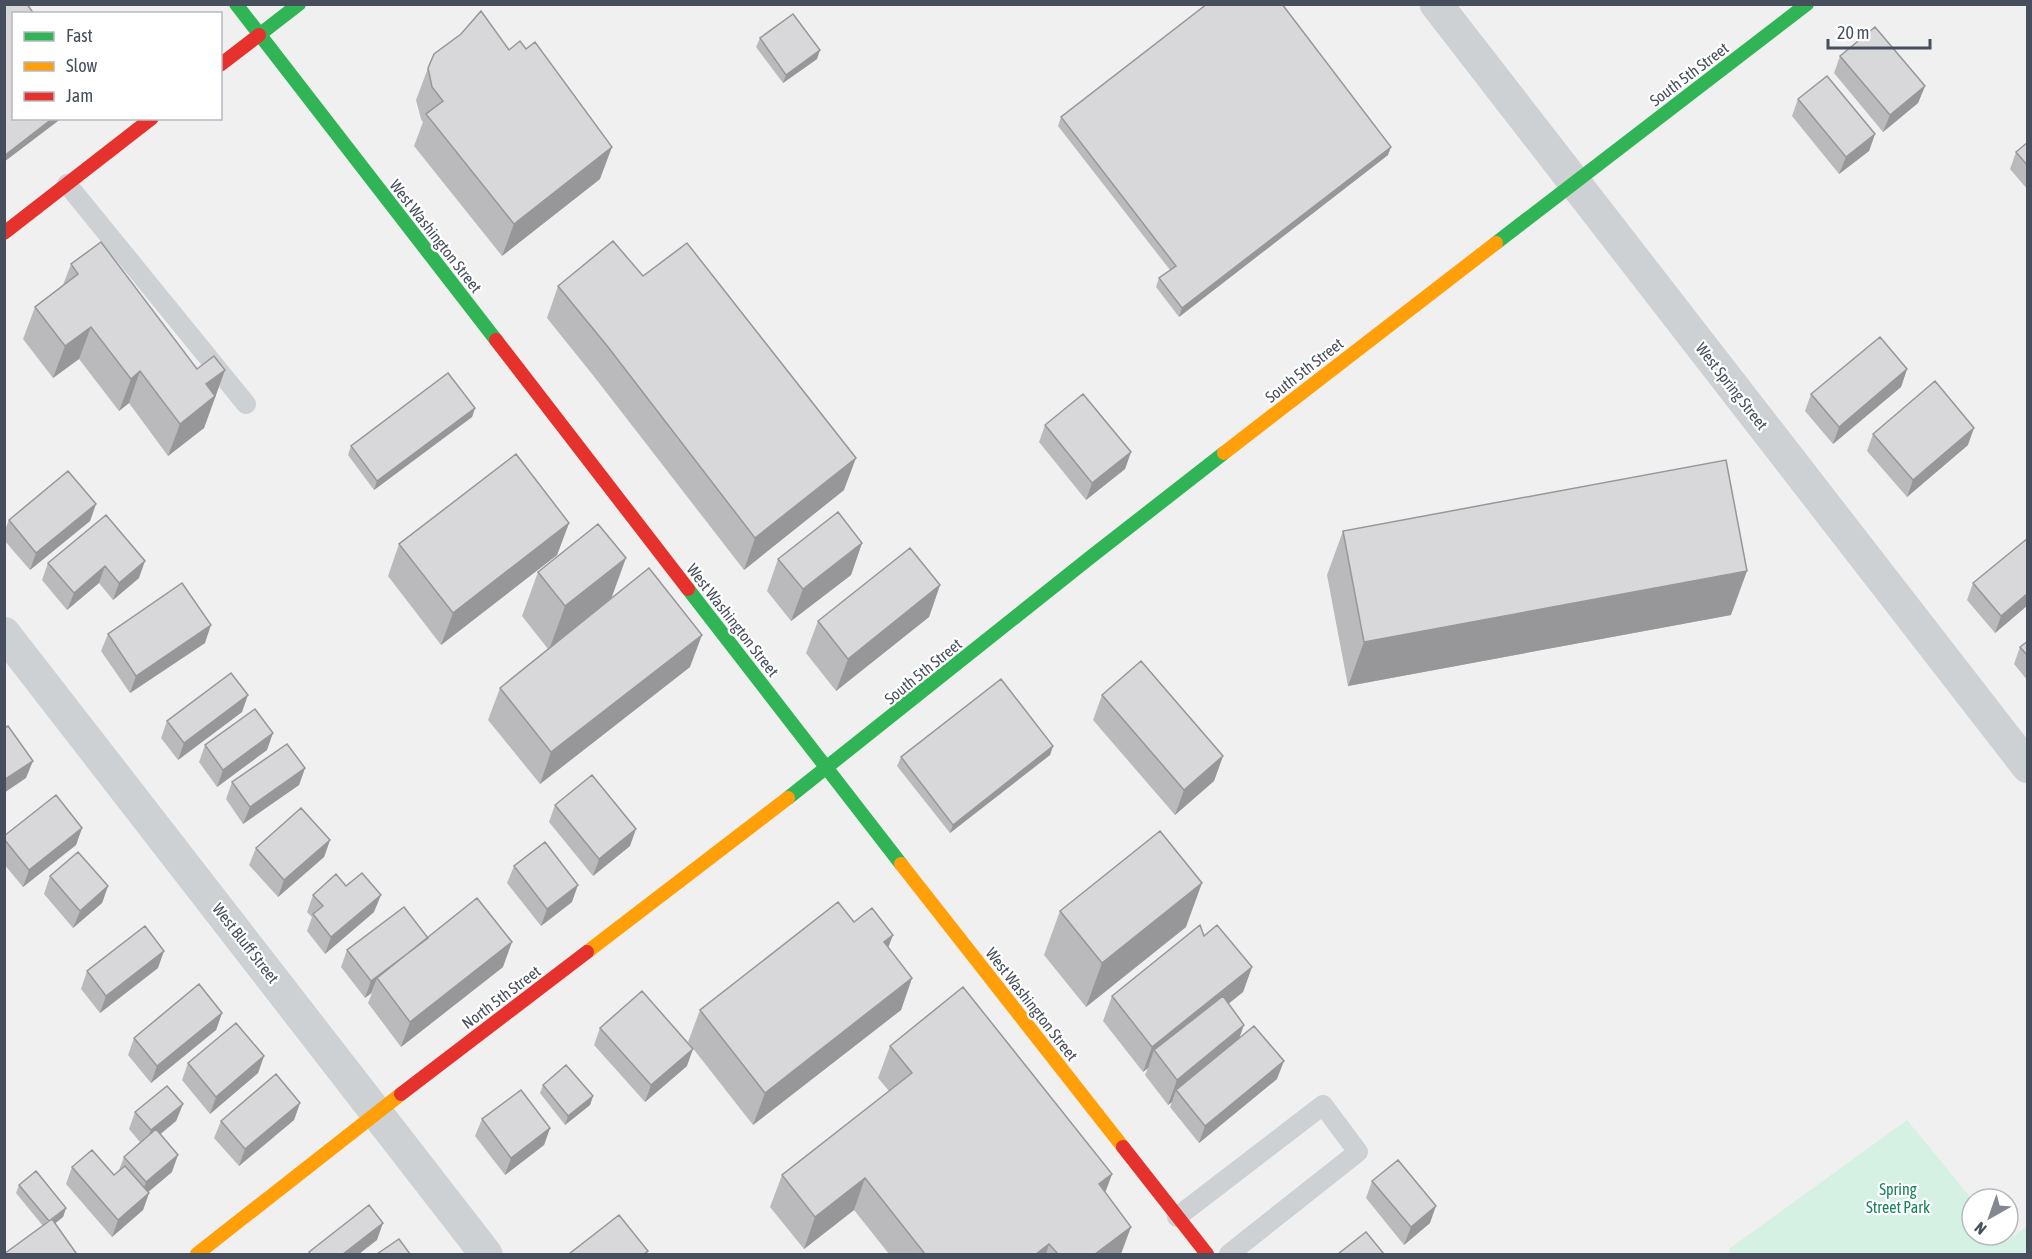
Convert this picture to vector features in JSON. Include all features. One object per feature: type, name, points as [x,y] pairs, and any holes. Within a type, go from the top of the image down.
[{"type":"street","name":"West Washington Street","points":[[236,4],[827,769],[1207,1254]]},
{"type":"street","points":[[222,63],[299,4]]},
{"type":"street","name":"West Spring Street","points":[[1436,4],[2028,767]]},
{"type":"street","name":"South 5th Street","points":[[827,769],[1092,556],[1807,4]]},
{"type":"street","points":[[4,233],[149,120]]},
{"type":"street","name":"West Bluff Street","points":[[4,633],[486,1254]]},
{"type":"street","name":"North 5th Street","points":[[197,1254],[376,1112],[827,769]]},
{"type":"lane","points":[[67,184],[246,404]]},
{"type":"lane","points":[[1177,1217],[1323,1105],[1358,1152],[1229,1254]]},
{"type":"green space","name":"Spring Street Park","points":[[1907,1120],[1962,1187],[1960,1187],[1960,1247],[2020,1247],[2020,1231],[2027,1226],[2027,1254],[1730,1254],[1729,1249]]},
{"type":"building","points":[[4,4],[27,4],[33,12],[12,12],[12,120],[50,120],[4,156]]},
{"type":"building","points":[[1207,4],[1282,4],[1391,147],[1182,308],[1159,278],[1176,266],[1061,117]]},
{"type":"building","points":[[481,11],[509,50],[520,41],[526,49],[535,42],[612,147],[514,224],[426,114],[443,101],[432,87],[428,68],[434,54],[461,34]]},
{"type":"building","points":[[793,14],[820,50],[786,75],[760,38]]},
{"type":"building","points":[[1875,27],[1925,86],[1890,115],[1840,56]]},
{"type":"building","points":[[1827,76],[1875,134],[1846,157],[1798,99]]},
{"type":"building","points":[[2028,142],[2028,166],[2016,152]]},
{"type":"building","points":[[613,241],[643,276],[687,243],[856,458],[755,538],[608,347],[558,286]]},
{"type":"building","points":[[101,242],[197,369],[214,356],[225,370],[206,384],[215,396],[180,424],[140,371],[131,379],[91,327],[65,346],[35,307],[78,274],[71,264]]},
{"type":"building","points":[[1880,337],[1907,369],[1839,427],[1811,394]]},
{"type":"building","points":[[448,373],[475,408],[377,481],[351,446]]},
{"type":"building","points":[[1935,381],[1974,428],[1913,480],[1873,434]]},
{"type":"building","points":[[1083,394],[1131,452],[1092,483],[1045,425]]},
{"type":"building","points":[[516,454],[569,523],[453,613],[399,544]]},
{"type":"building","points":[[1726,460],[1747,571],[1364,642],[1343,531]]},
{"type":"building","points":[[68,471],[96,504],[36,553],[9,520]]},
{"type":"building","points":[[838,512],[862,543],[803,589],[778,559]]},
{"type":"building","points":[[106,515],[145,561],[119,583],[105,566],[74,593],[48,563]]},
{"type":"building","points":[[598,524],[626,558],[565,606],[538,572]]},
{"type":"building","points":[[2028,538],[2028,593],[2001,616],[1973,583]]},
{"type":"building","points":[[910,548],[940,585],[848,659],[818,621]]},
{"type":"building","points":[[649,568],[702,635],[551,752],[500,688]]},
{"type":"building","points":[[182,583],[211,625],[136,676],[108,634]]},
{"type":"building","points":[[2028,641],[2028,656],[2020,647]]},
{"type":"building","points":[[1141,661],[1223,756],[1184,790],[1102,695]]},
{"type":"building","points":[[231,673],[248,695],[184,743],[167,721]]},
{"type":"building","points":[[1001,679],[1053,746],[953,825],[901,757]]},
{"type":"building","points":[[255,709],[273,733],[223,770],[205,745]]},
{"type":"building","points":[[8,726],[33,761],[4,780],[4,728]]},
{"type":"building","points":[[287,744],[305,768],[250,807],[232,782]]},
{"type":"building","points":[[592,775],[636,829],[599,859],[555,805]]},
{"type":"building","points":[[56,795],[82,828],[29,870],[4,836]]},
{"type":"building","points":[[301,808],[330,840],[284,880],[256,848]]},
{"type":"building","points":[[1160,831],[1202,883],[1102,963],[1060,911]]},
{"type":"building","points":[[545,842],[578,885],[547,909],[514,866]]},
{"type":"building","points":[[78,852],[108,886],[80,911],[50,876]]},
{"type":"building","points":[[362,873],[381,895],[331,937],[313,914],[323,906],[313,895],[336,874],[346,886]]},
{"type":"building","points":[[477,898],[512,942],[410,1022],[377,978]]},
{"type":"building","points":[[838,902],[854,922],[872,908],[893,935],[884,942],[912,978],[765,1093],[700,1010]]},
{"type":"building","points":[[404,907],[428,938],[371,981],[347,950]]},
{"type":"building","points":[[1200,925],[1204,936],[1217,925],[1252,967],[1152,1047],[1112,996]]},
{"type":"building","points":[[145,926],[164,951],[106,996],[87,971]]},
{"type":"building","points":[[199,984],[222,1013],[157,1066],[134,1038]]},
{"type":"building","points":[[963,987],[1112,1174],[1099,1184],[1131,1227],[1095,1254],[1058,1254],[1049,1244],[1036,1254],[925,1254],[865,1178],[815,1217],[782,1175],[912,1073],[890,1046]]},
{"type":"building","points":[[642,991],[693,1049],[651,1085],[600,1028]]},
{"type":"building","points":[[1223,996],[1244,1025],[1177,1080],[1154,1050]]},
{"type":"building","points":[[236,1023],[264,1056],[216,1097],[188,1063]]},
{"type":"building","points":[[1254,1026],[1284,1061],[1205,1126],[1176,1090]]},
{"type":"building","points":[[566,1065],[593,1096],[568,1116],[543,1085]]},
{"type":"building","points":[[276,1074],[300,1103],[245,1149],[221,1121]]},
{"type":"building","points":[[167,1086],[183,1104],[151,1130],[135,1112]]},
{"type":"building","points":[[521,1090],[550,1128],[511,1158],[482,1119]]},
{"type":"building","points":[[156,1129],[178,1155],[146,1182],[124,1157]]},
{"type":"building","points":[[92,1150],[114,1175],[125,1166],[149,1193],[118,1220],[72,1167]]},
{"type":"building","points":[[1398,1160],[1436,1206],[1411,1227],[1372,1181]]},
{"type":"building","points":[[36,1171],[66,1208],[49,1221],[19,1185]]},
{"type":"building","points":[[369,1205],[383,1223],[343,1254],[311,1254],[309,1252]]},
{"type":"building","points":[[619,1215],[648,1251],[644,1254],[569,1254]]},
{"type":"building","points":[[52,1219],[76,1253],[4,1254]]},
{"type":"building","points":[[1366,1232],[1384,1254],[1338,1254]]},
{"type":"building","points":[[399,1239],[410,1254],[377,1254]]},
{"type":"traffic: fast","points":[[236,4],[496,340]]},
{"type":"traffic: fast","points":[[259,35],[299,4]]},
{"type":"traffic: fast","points":[[1496,243],[1807,4]]},
{"type":"traffic: fast","points":[[788,798],[1224,453]]},
{"type":"traffic: fast","points":[[688,589],[901,864]]},
{"type":"traffic: slow","points":[[1224,453],[1496,243]]},
{"type":"traffic: slow","points":[[587,952],[788,798]]},
{"type":"traffic: slow","points":[[901,864],[1123,1147]]},
{"type":"traffic: slow","points":[[197,1254],[401,1094]]},
{"type":"traffic: jam","points":[[222,63],[259,35]]},
{"type":"traffic: jam","points":[[4,233],[149,120]]},
{"type":"traffic: jam","points":[[496,340],[688,589]]},
{"type":"traffic: jam","points":[[401,1094],[587,952]]},
{"type":"traffic: jam","points":[[1123,1147],[1207,1254]]}]
